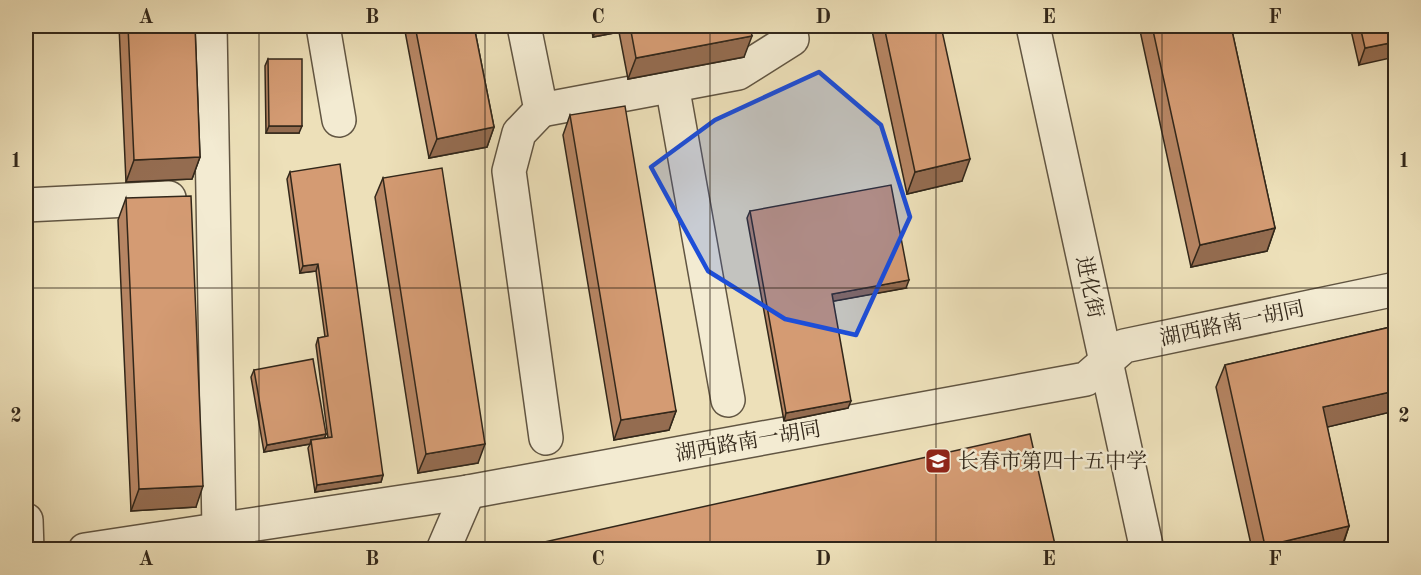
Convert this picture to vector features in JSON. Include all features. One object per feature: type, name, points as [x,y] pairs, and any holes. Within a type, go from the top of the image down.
[{"type":"street","points":[[210,26],[213,196],[213,539]]},
{"type":"street","points":[[323,26],[339,120]]},
{"type":"street","points":[[524,26],[541,110]]},
{"type":"street","points":[[546,438],[509,171],[519,133],[541,110],[738,73],[792,39],[789,26]]},
{"type":"street","name":"进化街","points":[[1032,26],[1147,549]]},
{"type":"street","points":[[672,85],[728,400]]},
{"type":"street","points":[[26,205],[213,196]]},
{"type":"street","name":"湖西路南一胡同","points":[[85,549],[213,539],[1086,379],[1124,346],[1395,289]]},
{"type":"street","points":[[443,549],[468,492]]},
{"type":"street","points":[[26,520],[27,549]]},
{"type":"highlighted area","points":[[819,72],[881,125],[910,217],[856,335],[785,319],[708,271],[651,167],[715,120]]},
{"type":"building","points":[[128,26],[195,26],[200,157],[134,160]]},
{"type":"building","points":[[415,26],[474,26],[494,127],[437,139]]},
{"type":"building","points":[[630,26],[750,26],[752,36],[636,58]]},
{"type":"building","points":[[884,26],[941,26],[970,159],[915,172]]},
{"type":"building","points":[[1152,26],[1231,26],[1275,228],[1200,245]]},
{"type":"building","points":[[1360,26],[1395,26],[1395,42],[1365,48]]},
{"type":"building","points":[[268,59],[302,59],[302,126],[269,126]]},
{"type":"building","points":[[625,106],[676,411],[621,420],[570,115]]},
{"type":"building","points":[[340,164],[383,475],[317,485],[311,440],[332,437],[318,338],[328,336],[318,264],[303,266],[290,172]]},
{"type":"building","points":[[442,168],[485,444],[426,454],[383,178]]},
{"type":"building","points":[[891,185],[909,280],[832,294],[851,401],[786,413],[750,211]]},
{"type":"building","points":[[191,196],[203,486],[139,489],[126,198]]},
{"type":"building","points":[[1395,326],[1395,391],[1323,407],[1349,526],[1265,546],[1225,365]]},
{"type":"building","points":[[313,359],[326,434],[267,445],[254,370]]},
{"type":"building","points":[[1030,434],[1056,549],[513,549]]},
{"type":"building","points":[[1344,542],[1345,549],[1310,549]]},
{"type":"place","name":"长春市第四十五中学","points":[[938,461]]}]
